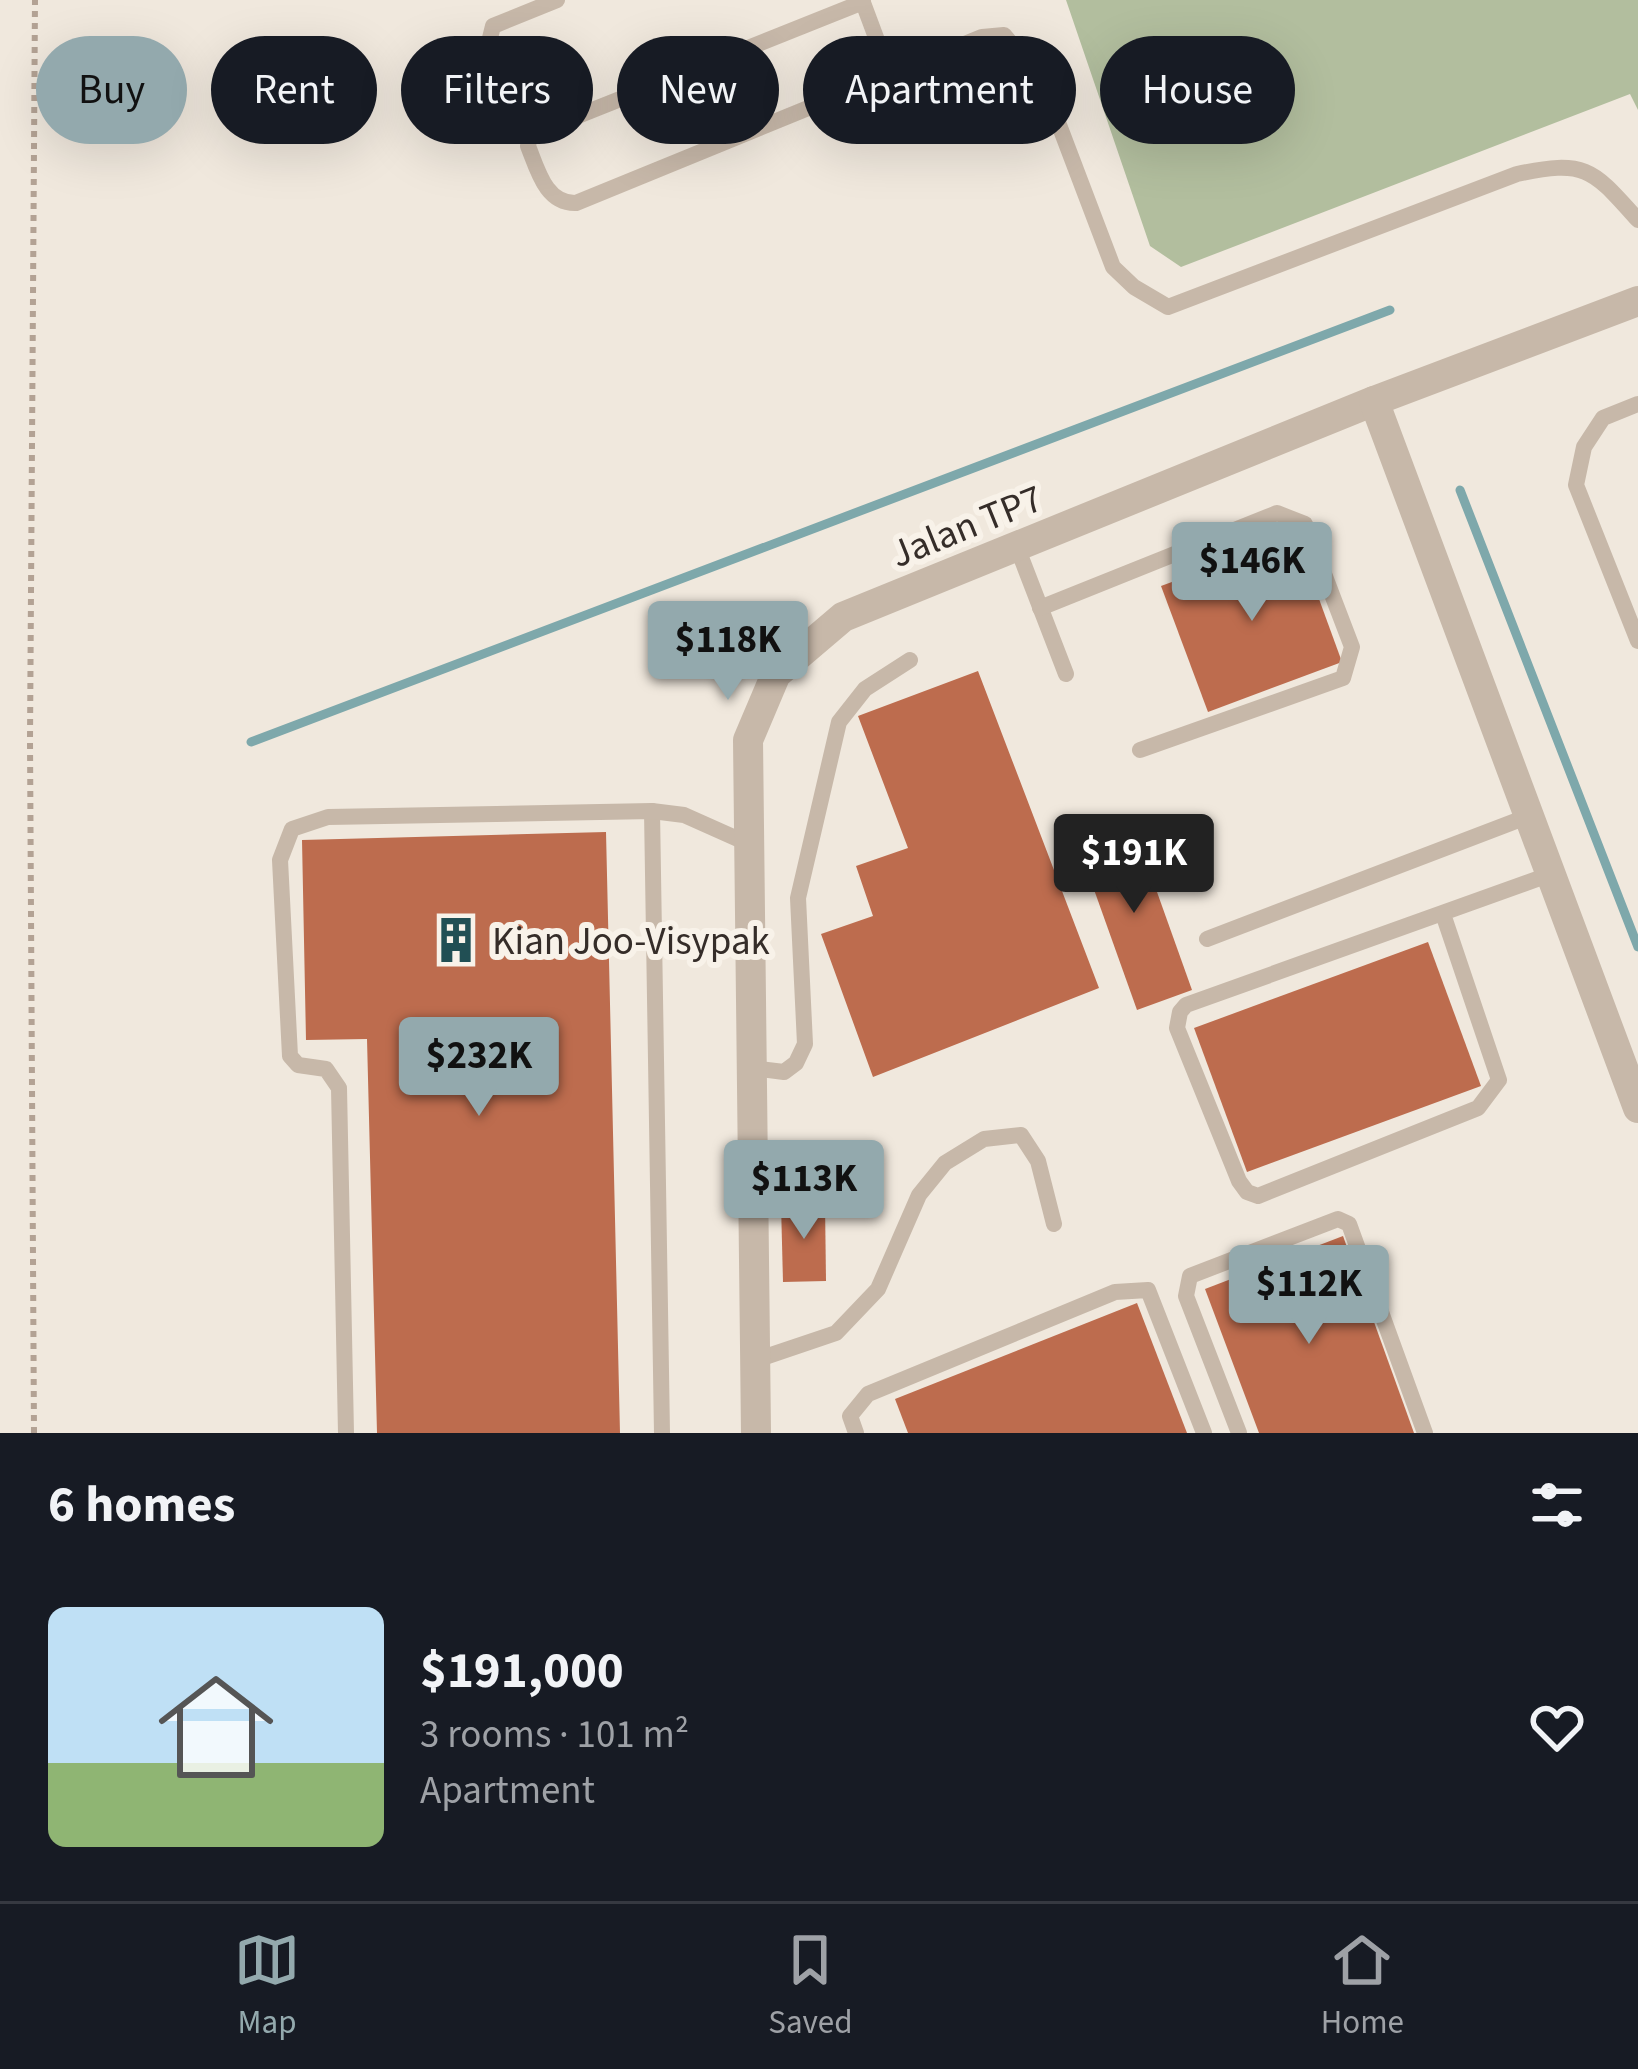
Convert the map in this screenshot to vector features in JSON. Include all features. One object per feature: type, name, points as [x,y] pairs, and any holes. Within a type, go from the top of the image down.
[{"type":"street","name":"Jalan TP7","points":[[756,1433],[748,740],[776,674],[843,617],[1374,401],[1638,301]]},
{"type":"street","points":[[1374,401],[1638,1108]]},
{"type":"lane","points":[[490,36],[493,26],[557,0]]},
{"type":"lane","points":[[593,110],[862,1],[875,36]]},
{"type":"lane","points":[[530,144],[550,194],[558,202],[576,203],[803,110]]},
{"type":"lane","points":[[1066,144],[1113,267],[1134,287],[1168,307],[1517,174],[1554,166],[1596,173],[1638,220]]},
{"type":"lane","points":[[1638,404],[1603,418],[1584,447],[1576,485],[1638,641]]},
{"type":"lane","points":[[1040,608],[1277,513],[1306,524],[1352,647],[1343,678],[1140,750]]},
{"type":"lane","points":[[1017,547],[1066,674]]},
{"type":"lane","points":[[1618,592],[1638,585]]},
{"type":"lane","points":[[752,1068],[784,1072],[796,1063],[805,1043],[798,898],[838,722],[865,689],[910,660]]},
{"type":"lane","points":[[346,1433],[339,1088],[326,1069],[298,1065],[290,1056],[280,860],[292,829],[328,817],[652,811],[684,814],[749,844]]},
{"type":"lane","points":[[652,811],[662,1433]]},
{"type":"lane","points":[[1207,939],[1528,816]]},
{"type":"lane","points":[[1443,914],[1499,1080],[1491,1094],[1478,1108],[1258,1196],[1247,1192],[1178,1028],[1186,1004],[1551,874]]},
{"type":"lane","points":[[755,1360],[836,1333],[878,1289],[919,1195],[945,1163],[985,1139],[1021,1136],[1037,1161],[1054,1224]]},
{"type":"lane","points":[[1239,1433],[1186,1296],[1190,1276],[1338,1219],[1349,1224],[1425,1433]]},
{"type":"lane","points":[[856,1433],[850,1416],[868,1394],[1115,1292],[1148,1290],[1204,1433]]},
{"type":"path","points":[[34,1433],[30,740],[35,0]]},
{"type":"green space","points":[[1066,0],[1638,0],[1638,110],[1630,94],[1181,267],[1150,246],[1115,144],[1295,144],[1295,36],[1100,36],[1100,100]]},
{"type":"building","points":[[1296,536],[1342,662],[1208,712],[1161,586]]},
{"type":"building","points":[[978,671],[1099,988],[873,1077],[821,934],[873,916],[856,866],[908,848],[858,716]]},
{"type":"building","points":[[1132,822],[1192,990],[1137,1010],[1077,842]]},
{"type":"building","points":[[606,832],[620,1433],[377,1433],[367,1039],[306,1040],[302,840]]},
{"type":"building","points":[[1428,942],[1481,1086],[1247,1172],[1194,1028]]},
{"type":"building","points":[[825,1203],[826,1281],[783,1282],[781,1204]]},
{"type":"building","points":[[1343,1236],[1414,1433],[1259,1433],[1205,1289]]},
{"type":"building","points":[[1137,1303],[1187,1433],[908,1433],[895,1399]]},
{"type":"waterway","points":[[251,742],[1390,310]]},
{"type":"waterway","points":[[1460,490],[1638,947]]},
{"type":"place","name":"Kian Joo-Visypak","points":[[456,940]]}]
